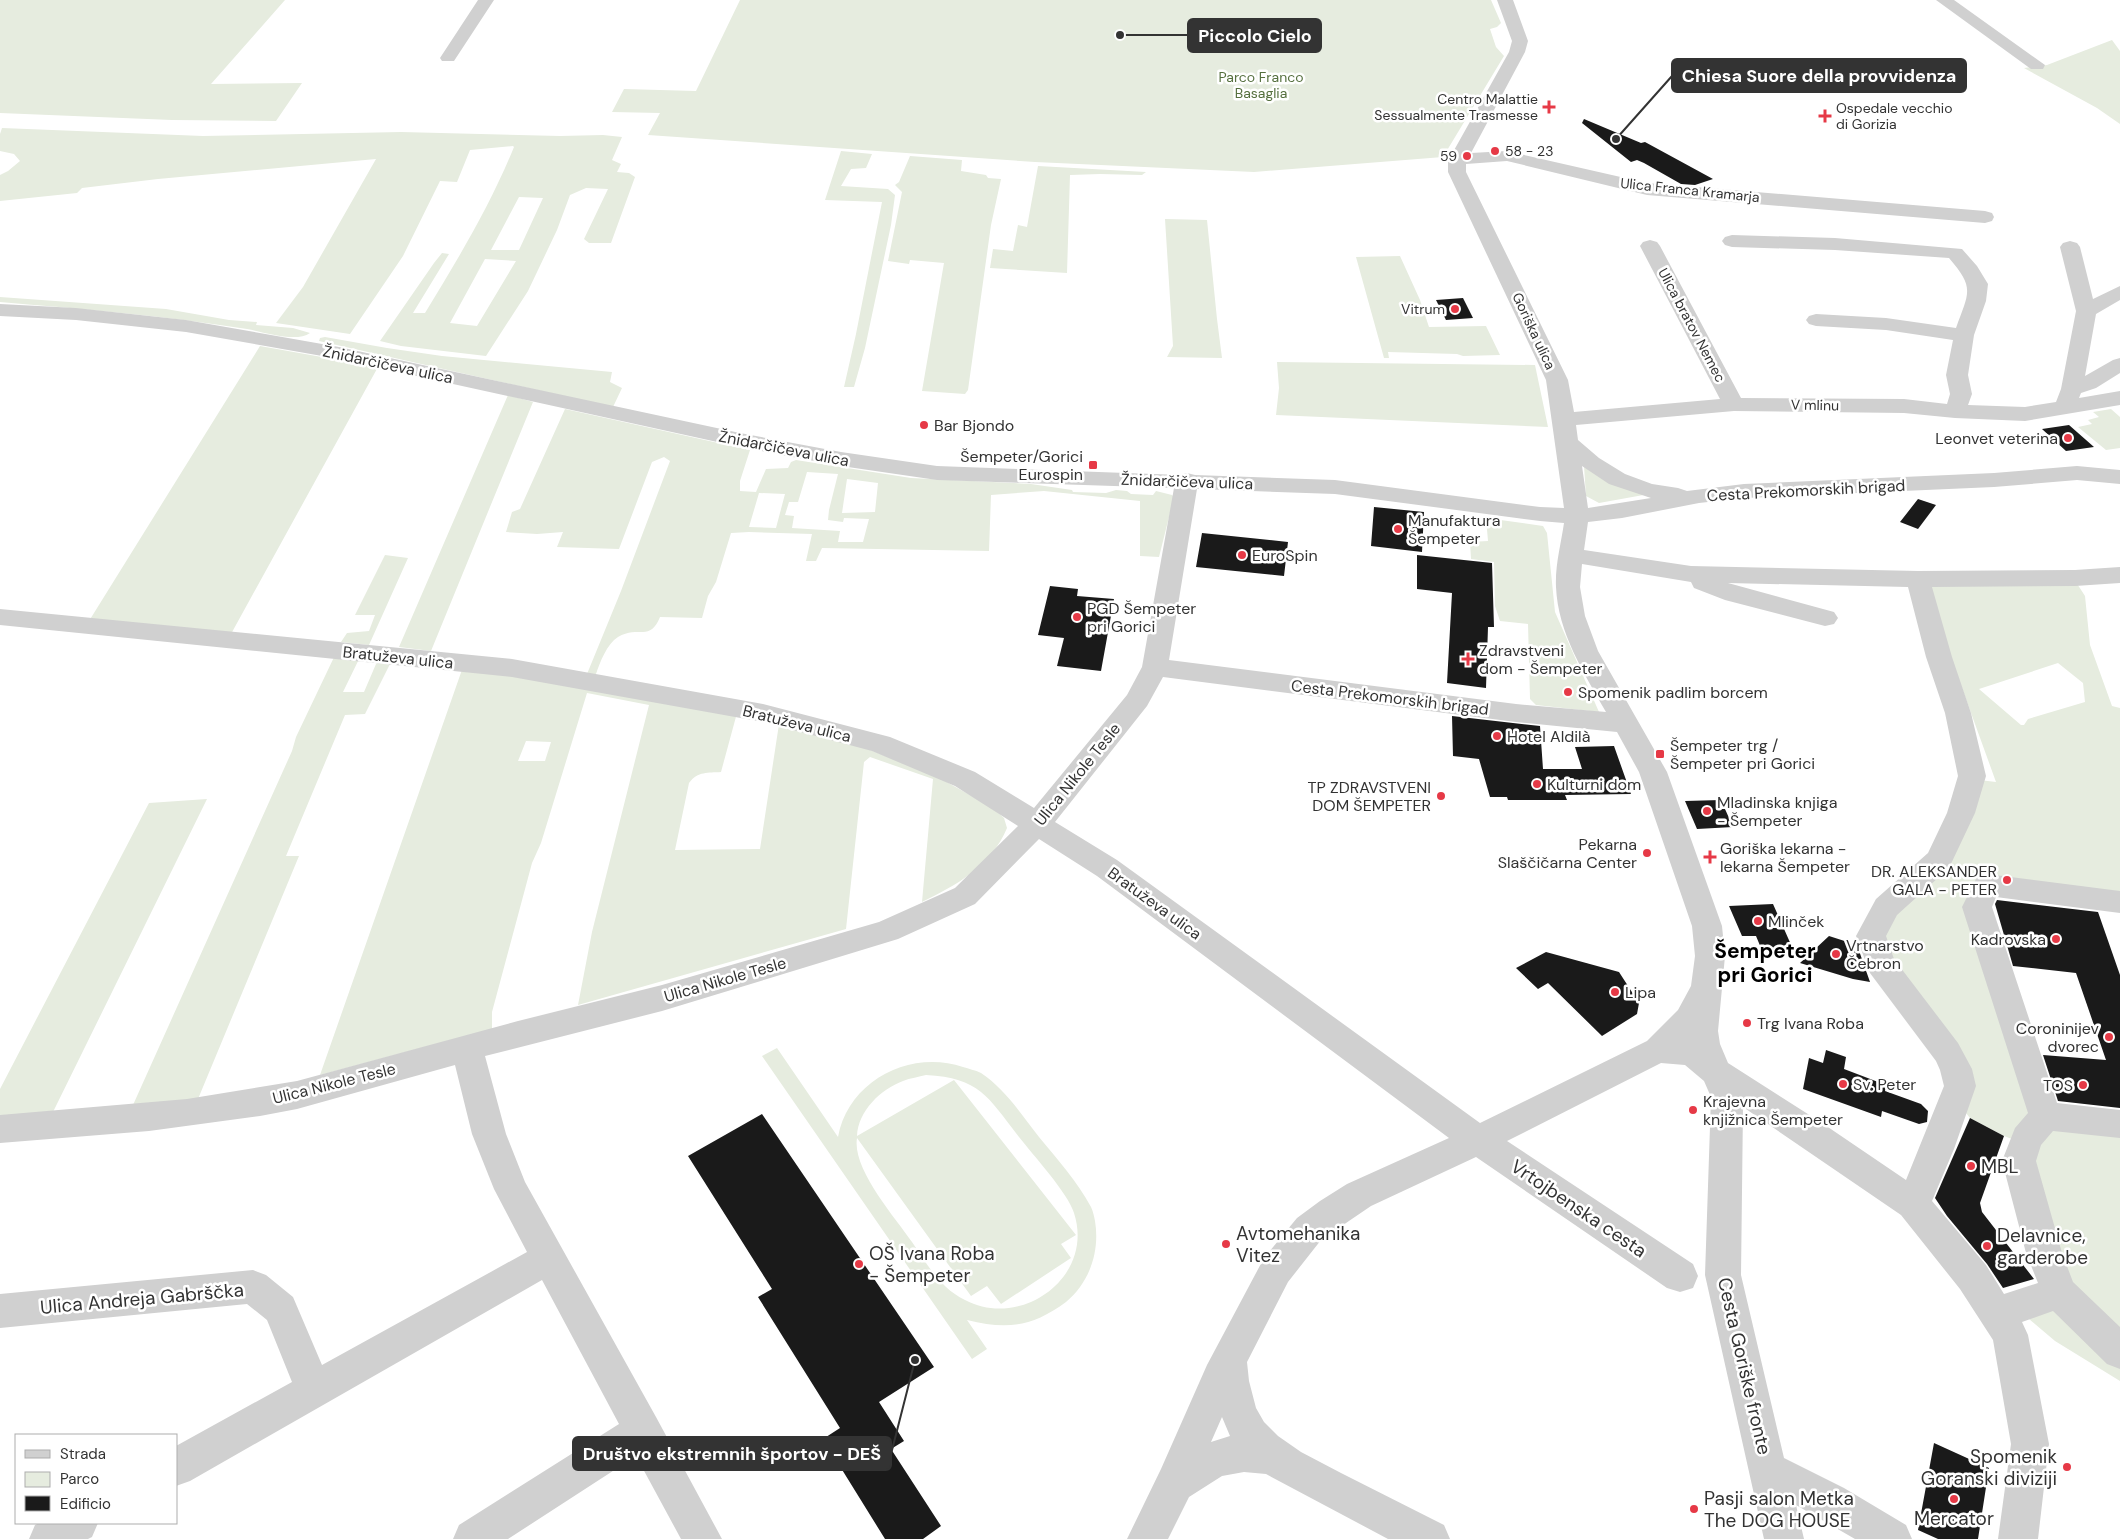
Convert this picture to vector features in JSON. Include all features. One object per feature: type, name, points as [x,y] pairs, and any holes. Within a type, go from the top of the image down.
[{"type":"street","points":[[448,58],[486,0]]},
{"type":"street","points":[[1458,159],[1517,52],[1520,40],[1505,0]]},
{"type":"street","points":[[1944,0],[2037,65]]},
{"type":"street","name":"Ulica Franca Kramarja","points":[[1458,159],[1507,156],[1646,189],[1985,217]]},
{"type":"street","name":"Goriška ulica","points":[[1458,159],[1457,172],[1557,380],[1577,516]]},
{"type":"street","points":[[1927,212],[1955,254],[1970,270],[1978,284],[1976,301],[1964,335],[1958,375],[1961,394],[1955,411]]},
{"type":"street","points":[[1732,241],[1835,244],[1955,254]]},
{"type":"street","name":"Ulica bratov Nemec","points":[[1650,246],[1734,404]]},
{"type":"street","points":[[2069,398],[2086,311],[2070,247]]},
{"type":"street","points":[[2086,311],[2120,292]]},
{"type":"street","name":"Žnidarčičeva ulica","points":[[0,310],[76,314],[186,326],[340,353],[740,440],[841,459],[937,472],[1335,487],[1540,514],[1577,516]]},
{"type":"street","points":[[1816,320],[1876,323],[1964,335]]},
{"type":"street","name":"V mlinu","points":[[1564,419],[1734,404],[1904,406],[1955,411],[2025,414],[2069,398],[2088,383],[2120,364]]},
{"type":"street","name":"V mlinu","points":[[2069,398],[2120,398]]},
{"type":"street","points":[[1567,442],[1585,460],[1615,479],[1666,495],[1699,496]]},
{"type":"street","name":"Cesta Prekomorskih brigad","points":[[1577,516],[1622,511],[1699,496],[1753,490],[1982,481],[2077,473],[2120,464]]},
{"type":"street","name":"Cesta Prekomorskih brigad","points":[[2077,473],[2120,477]]},
{"type":"street","name":"Ulica Nikole Tesle","points":[[0,1129],[126,1120],[297,1095],[467,1048],[662,998],[887,931],[965,896],[1037,824],[1138,700],[1155,667],[1188,480]]},
{"type":"street","points":[[1577,516],[1570,555],[1568,587],[1572,616],[1586,651],[1624,723],[1653,772],[1706,926],[1710,956],[1702,1031],[1704,1044],[1717,1073]]},
{"type":"street","points":[[1570,555],[1691,574],[1918,579],[2074,578],[2120,575]]},
{"type":"street","points":[[1691,574],[1704,583],[1734,594],[1825,618]]},
{"type":"street","points":[[1913,1204],[1937,1148],[1960,1086],[1956,1069],[1947,1052],[1881,964],[1871,936],[1886,907],[1939,860],[1961,813],[1972,776],[1958,713],[1939,657],[1918,579]]},
{"type":"street","name":"Bratuževa ulica","points":[[0,616],[512,668],[763,712],[880,744],[965,779],[1107,868],[1478,1140]]},
{"type":"street","name":"Cesta Prekomorskih brigad","points":[[1155,667],[1516,713],[1624,723]]},
{"type":"street","points":[[2045,1116],[1977,907],[1987,885],[2120,902]]},
{"type":"street","points":[[1147,1539],[1175,1483],[1229,1362],[1276,1270],[1309,1229],[1359,1195],[1478,1140],[1658,1050],[1689,1019],[1705,990]]},
{"type":"street","points":[[467,1048],[490,1134],[511,1189],[702,1539]]},
{"type":"street","points":[[1658,1050],[1684,1051],[1696,1055],[1717,1073],[1802,1128],[1913,1204],[1973,1277],[2010,1335],[2030,1444],[2018,1539]]},
{"type":"street","name":"Cesta Goriške fronte","points":[[1717,1073],[1727,1097],[1723,1275],[1784,1539]]},
{"type":"street","points":[[2045,1116],[2120,1124]]},
{"type":"street","points":[[2045,1116],[2028,1138],[2019,1161],[2044,1253],[2060,1293],[2120,1352]]},
{"type":"street","name":"Vrtojbenska cesta","points":[[1478,1140],[1680,1276]]},
{"type":"street","points":[[178,1466],[549,1258]]},
{"type":"street","name":"Ulica Andreja Gabrščka","points":[[0,1311],[253,1287],[280,1309],[313,1389]]},
{"type":"street","points":[[1991,1306],[2060,1293]]},
{"type":"street","points":[[1229,1362],[1232,1385],[1242,1420],[1251,1434],[1272,1456],[1333,1490],[1430,1539]]},
{"type":"street","points":[[474,1539],[643,1430]]},
{"type":"street","points":[[1175,1483],[1205,1464],[1228,1455],[1244,1452],[1272,1456]]},
{"type":"street","points":[[1768,1470],[1830,1502],[1892,1539]]},
{"type":"street","points":[[49,1539],[76,1524]]},
{"type":"green space","points":[[0,0],[285,0],[211,84],[302,83],[276,121],[172,120],[0,113]]},
{"type":"green space","name":"Parco Franco Basaglia","points":[[740,0],[1491,0],[1501,23],[1497,27],[1490,29],[1496,47],[1504,56],[1443,157],[1254,172],[1035,162],[648,135],[660,113],[612,112],[624,89],[696,91]]},
{"type":"green space","points":[[2112,40],[2120,51],[2120,124],[2097,108],[2024,68],[2047,65]]},
{"type":"green space","points":[[2,128],[203,136],[401,132],[560,136],[603,135],[622,137],[612,160],[621,164],[617,172],[629,173],[635,177],[611,243],[589,243],[584,239],[608,189],[586,188],[570,195],[557,230],[528,291],[486,356],[401,346],[380,341],[434,263],[442,253],[449,254],[413,313],[425,313],[484,211],[505,169],[513,146],[470,150],[457,182],[440,181],[403,256],[350,334],[276,323],[303,287],[376,159],[158,179],[82,188],[77,193],[0,201],[0,175],[20,161],[14,154],[0,151]],"holes":[[[519,197],[543,198],[519,250],[491,250]],[[485,259],[516,261],[477,326],[450,323]]]},
{"type":"green space","points":[[841,151],[872,154],[866,168],[851,169],[841,186],[888,189],[895,195],[891,225],[865,348],[854,387],[844,387],[882,202],[825,200]]},
{"type":"green space","points":[[910,156],[962,160],[961,171],[986,175],[988,178],[1001,179],[991,225],[968,390],[965,394],[922,391],[944,263],[910,260],[909,264],[888,261],[902,192],[895,185],[899,182]]},
{"type":"green space","points":[[1038,166],[1146,172],[1142,175],[1070,175],[1067,273],[990,268],[993,249],[1013,251],[1018,225],[1027,227]]},
{"type":"green space","points":[[1165,219],[1207,220],[1222,358],[1167,357],[1173,346]]},
{"type":"green space","points":[[1400,256],[1420,300],[1429,327],[1486,326],[1500,355],[1463,356],[1457,354],[1388,352],[1389,358],[1384,358],[1356,257]]},
{"type":"green space","points":[[0,297],[166,309],[229,320],[257,322],[256,325],[293,328],[310,333],[304,336],[288,337],[185,320],[0,302]]},
{"type":"green space","points":[[325,337],[442,356],[612,372],[610,382],[622,388],[613,407],[319,341],[320,338]]},
{"type":"green space","points":[[260,346],[378,367],[231,634],[89,621]]},
{"type":"green space","points":[[1277,362],[1535,365],[1548,427],[1276,415],[1279,388]]},
{"type":"green space","points":[[508,395],[533,402],[431,651],[399,647]]},
{"type":"green space","points":[[565,409],[750,450],[740,481],[740,491],[756,492],[766,469],[788,468],[791,462],[796,460],[911,478],[1031,484],[1072,490],[1073,492],[1106,493],[1116,490],[1127,491],[1131,494],[1153,495],[1156,491],[1174,497],[1159,557],[1140,556],[1140,501],[1044,491],[991,495],[989,551],[822,548],[816,561],[806,561],[812,534],[731,533],[716,582],[708,596],[702,618],[660,617],[656,625],[648,631],[632,632],[618,637],[607,649],[596,674],[587,674],[621,591],[670,461],[664,457],[652,462],[619,549],[557,547],[563,532],[537,534],[506,532],[512,512],[520,509]],"holes":[[[807,472],[838,474],[828,520],[843,522],[844,518],[869,519],[863,542],[838,542],[840,531],[792,528],[794,516],[785,515],[789,502],[798,502]],[[847,479],[878,483],[875,512],[842,513]],[[759,493],[785,494],[776,528],[749,527]]]},
{"type":"green space","points":[[2111,409],[2120,417],[2120,448],[2106,450],[2078,427],[2092,424],[2088,420],[2099,417],[2093,412]]},
{"type":"green space","points":[[1584,466],[1649,494],[1599,503],[1586,496]]},
{"type":"green space","points":[[1486,518],[1543,526],[1547,533],[1555,612],[1599,712],[1536,705],[1530,699],[1528,624],[1500,621],[1495,606],[1494,562],[1471,559],[1470,542],[1488,541]]},
{"type":"green space","points":[[385,555],[408,558],[369,645],[341,642],[347,633],[369,631],[375,615],[355,615]]},
{"type":"green space","points":[[2074,579],[2085,596],[2090,645],[2112,706],[2120,708],[2120,902],[1987,885],[1977,907],[2045,1116],[2120,1125],[2120,1381],[2055,1341],[2015,1307],[2059,1293],[2025,1144],[2004,1136],[1970,1118],[1966,1113],[1881,964],[1886,907],[1931,868],[1971,779],[1996,782],[1945,641],[1920,580]],"holes":[[[2058,663],[2083,683],[2085,702],[2028,719],[2024,725],[2021,725],[1979,689]]]},
{"type":"green space","points":[[336,653],[361,655],[343,692],[364,692],[379,657],[393,658],[365,714],[345,715],[286,856],[299,856],[198,1099],[133,1105],[292,751],[296,737]]},
{"type":"green space","points":[[464,664],[737,713],[721,772],[696,776],[689,783],[675,850],[760,849],[779,724],[860,746],[936,776],[993,808],[1004,818],[1007,828],[992,853],[982,864],[948,889],[922,902],[933,779],[870,757],[864,762],[846,929],[578,1005],[592,932],[649,705],[587,693],[541,843],[532,863],[492,1012],[492,1029],[320,1075]],"holes":[[[526,741],[551,742],[545,761],[518,761]]]},
{"type":"green space","points":[[207,799],[53,1112],[0,1116],[0,1089],[149,803]]},
{"type":"green space","points":[[777,1048],[838,1137],[844,1117],[854,1100],[868,1085],[884,1074],[903,1066],[923,1062],[943,1063],[974,1070],[990,1079],[1012,1102],[1060,1162],[1091,1207],[1095,1221],[1096,1244],[1091,1265],[1081,1285],[1066,1302],[1042,1317],[1030,1321],[1019,1324],[995,1325],[967,1320],[987,1349],[972,1359],[762,1056]],"holes":[[[926,1075],[944,1077],[971,1085],[990,1101],[1058,1185],[1074,1213],[1078,1236],[1074,1258],[1064,1277],[1048,1292],[1030,1303],[1009,1308],[987,1308],[965,1300],[948,1289],[929,1267],[885,1206],[867,1178],[861,1164],[857,1150],[857,1138],[971,1296],[987,1286],[1001,1304],[1071,1258],[1061,1244],[1076,1235],[954,1080],[857,1136],[858,1127],[866,1110],[887,1089],[906,1080]]]},
{"type":"building","points":[[1584,119],[1641,143],[1645,142],[1713,179],[1695,185],[1681,184],[1644,163],[1637,160],[1631,162],[1582,123]]},
{"type":"building","name":"Vitrum","points":[[1463,298],[1473,318],[1446,320],[1436,300]]},
{"type":"building","name":"Leonvet veterina","points":[[2069,425],[2094,447],[2066,451],[2042,429]]},
{"type":"building","points":[[1918,499],[1936,505],[1918,529],[1900,522]]},
{"type":"building","name":"Manufaktura Šempeter","points":[[1374,507],[1424,512],[1422,552],[1371,546]]},
{"type":"building","name":"EuroSpin","points":[[1202,533],[1288,542],[1284,576],[1196,567]]},
{"type":"building","points":[[1417,555],[1492,563],[1494,627],[1488,627],[1486,688],[1447,683],[1452,593],[1417,589]]},
{"type":"building","name":"PGD Šempeter pri Gorici","points":[[1050,586],[1078,589],[1077,596],[1114,599],[1101,671],[1057,666],[1064,638],[1038,635]]},
{"type":"building","points":[[1452,716],[1540,726],[1543,769],[1582,769],[1575,747],[1614,746],[1631,794],[1565,795],[1567,800],[1508,800],[1507,797],[1490,797],[1479,759],[1453,756]]},
{"type":"building","name":"Mladinska knjiga - Šempeter","points":[[1721,800],[1733,827],[1697,829],[1685,801]]},
{"type":"building","points":[[1997,900],[2098,912],[2120,975],[2120,1108],[2058,1101],[2043,1055],[2106,1060],[2076,973],[2013,966],[1995,904]]},
{"type":"building","name":"Mlinček","points":[[1773,904],[1792,947],[1761,948],[1756,936],[1742,936],[1729,906]]},
{"type":"building","name":"Vrtnarstvo Čebron","points":[[1829,936],[1857,945],[1870,982],[1853,979],[1800,963]]},
{"type":"building","name":"Lipa","points":[[1546,952],[1619,972],[1639,1003],[1637,1014],[1602,1036],[1548,983],[1538,989],[1516,968]]},
{"type":"building","name":"Sv. Peter","points":[[1826,1050],[1846,1057],[1844,1069],[1886,1085],[1885,1091],[1921,1104],[1928,1111],[1927,1122],[1919,1124],[1882,1111],[1881,1117],[1803,1089],[1809,1058],[1823,1063]]},
{"type":"building","name":"OŠ Ivana Roba - Šempeter","points":[[762,1114],[934,1367],[879,1402],[904,1441],[891,1449],[941,1526],[923,1539],[885,1539],[823,1439],[840,1428],[758,1297],[772,1289],[688,1156]]},
{"type":"building","points":[[1970,1118],[2004,1136],[1980,1203],[1982,1212],[2034,1279],[2003,1288],[1987,1264],[1947,1216],[1935,1198]]},
{"type":"building","name":"Mercator","points":[[1934,1443],[1989,1468],[1978,1539],[1938,1539],[1918,1530]]},
{"type":"place","name":"Piccolo Cielo","points":[[1120,35]]},
{"type":"place","name":"Centro Malattie Sessualmente Trasmesse","points":[[1549,107]]},
{"type":"place","name":"Ospedale vecchio di Gorizia","points":[[1825,116]]},
{"type":"place","name":"Chiesa Suore della provvidenza","points":[[1616,139]]},
{"type":"place","name":"58 - 23","points":[[1495,151]]},
{"type":"place","name":"59","points":[[1467,156]]},
{"type":"place","name":"Vitrum","points":[[1455,309]]},
{"type":"place","name":"Bar Bjondo","points":[[924,425]]},
{"type":"place","name":"Leonvet veterina","points":[[2068,438]]},
{"type":"place","name":"Šempeter/Gorici Eurospin","points":[[1093,465]]},
{"type":"place","name":"Manufaktura Šempeter","points":[[1398,529]]},
{"type":"place","name":"EuroSpin","points":[[1242,555]]},
{"type":"place","name":"PGD Šempeter pri Gorici","points":[[1077,617]]},
{"type":"place","name":"Zdravstveni dom - Šempeter","points":[[1468,659]]},
{"type":"place","name":"Spomenik padlim borcem","points":[[1568,692]]},
{"type":"place","name":"Hotel Aldilà","points":[[1497,736]]},
{"type":"place","name":"Šempeter trg / Šempeter pri Gorici","points":[[1660,754]]},
{"type":"place","name":"Kulturni dom","points":[[1537,784]]},
{"type":"place","name":"TP ZDRAVSTVENI DOM ŠEMPETER","points":[[1441,796]]},
{"type":"place","name":"Mladinska knjiga - Šempeter","points":[[1707,811]]},
{"type":"place","name":"Pekarna Slaščičarna Center","points":[[1647,853]]},
{"type":"place","name":"Goriška lekarna - lekarna Šempeter","points":[[1710,857]]},
{"type":"place","name":"DR. ALEKSANDER GALA - PETER","points":[[2007,880]]},
{"type":"place","name":"Mlinček","points":[[1758,921]]},
{"type":"place","name":"Kadrovska","points":[[2056,939]]},
{"type":"place","name":"Vrtnarstvo Čebron","points":[[1836,954]]},
{"type":"place","name":"Lipa","points":[[1615,992]]},
{"type":"place","name":"Trg Ivana Roba","points":[[1747,1023]]},
{"type":"place","name":"Coroninijev dvorec","points":[[2109,1037]]},
{"type":"place","name":"Sv. Peter","points":[[1843,1084]]},
{"type":"place","name":"TOS","points":[[2083,1085]]},
{"type":"place","name":"Krajevna knjižnica Šempeter","points":[[1693,1110]]},
{"type":"place","name":"MBL","points":[[1971,1166]]},
{"type":"place","name":"Avtomehanika Vitez","points":[[1226,1244]]},
{"type":"place","name":"Delavnice, garderobe","points":[[1987,1246]]},
{"type":"place","name":"OŠ Ivana Roba - Šempeter","points":[[859,1264]]},
{"type":"place","name":"Društvo ekstremnih športov - DEŠ","points":[[915,1360]]},
{"type":"place","name":"Spomenik Goranski diviziji","points":[[2067,1467]]},
{"type":"place","name":"Mercator","points":[[1954,1499]]},
{"type":"place","name":"Pasji salon Metka The DOG HOUSE","points":[[1694,1509]]},
{"type":"district","name":"Šempeter pri Gorici","points":[[1765,963]]}]
